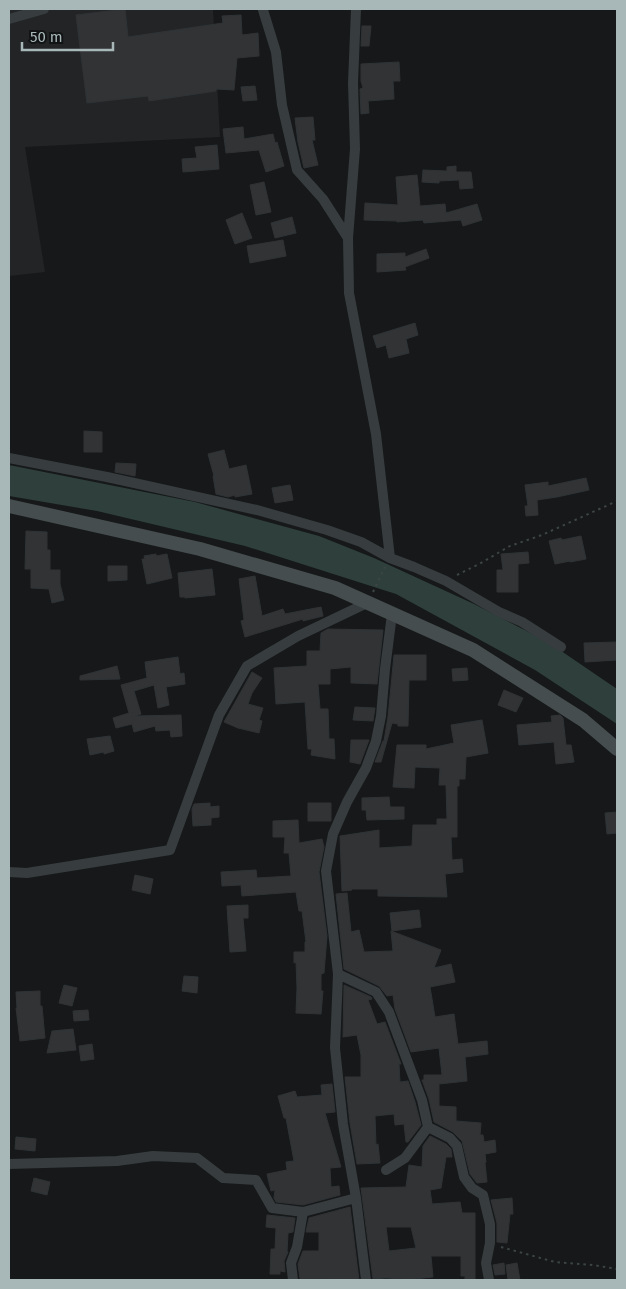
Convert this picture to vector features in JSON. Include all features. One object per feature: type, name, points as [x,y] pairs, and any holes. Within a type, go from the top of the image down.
[{"type":"main road","points":[[9,506],[200,549],[335,588],[473,650],[583,720],[617,749]]},
{"type":"street","points":[[9,18],[44,9]]},
{"type":"street","points":[[265,9],[276,52],[282,105],[296,170],[323,199],[348,238]]},
{"type":"street","points":[[356,9],[355,149],[348,238],[349,293],[376,434],[390,558]]},
{"type":"street","points":[[9,458],[107,477],[257,510],[327,530],[361,542],[390,558],[446,581],[499,612],[522,622],[561,647]]},
{"type":"street","points":[[9,872],[27,873],[170,850],[219,715],[247,666],[298,636],[368,603]]},
{"type":"street","points":[[366,1280],[335,1048],[338,974],[326,871],[333,834],[347,802],[366,768],[376,741],[381,716],[392,614]]},
{"type":"street","points":[[338,974],[376,992],[389,1012],[422,1100],[428,1127],[405,1158],[386,1170]]},
{"type":"street","points":[[428,1127],[450,1138],[457,1146],[464,1177],[472,1188],[482,1195],[490,1224],[490,1243],[486,1263],[489,1280]]},
{"type":"street","points":[[9,1164],[117,1161],[153,1156],[197,1158],[223,1178],[256,1180],[272,1208],[303,1212],[356,1198]]},
{"type":"street","points":[[293,1280],[291,1263],[297,1247],[303,1212]]},
{"type":"path","points":[[446,581],[510,546],[617,501]]},
{"type":"path","points":[[368,603],[390,558]]},
{"type":"path","points":[[490,1243],[555,1262],[617,1269]]},
{"type":"shaded area","points":[[9,9],[213,9],[220,137],[25,147],[45,272],[9,276]]},
{"type":"shaded area","points":[[9,465],[195,502],[319,536],[374,558],[474,604],[548,642],[617,689],[617,724],[535,670],[396,594],[245,546],[97,511],[9,496]]},
{"type":"building","points":[[125,9],[128,37],[223,23],[222,16],[241,15],[242,35],[258,33],[259,56],[237,58],[234,90],[216,89],[216,91],[149,101],[148,96],[87,103],[76,15]]},
{"type":"building","points":[[362,26],[371,26],[369,46],[361,46]]},
{"type":"building","points":[[399,62],[400,81],[393,81],[394,99],[368,101],[369,113],[361,114],[360,89],[363,88],[361,64]]},
{"type":"building","points":[[255,86],[257,100],[243,101],[241,87]]},
{"type":"building","points":[[313,117],[315,140],[312,140],[318,165],[304,168],[295,118]]},
{"type":"building","points":[[243,127],[244,139],[273,134],[284,166],[266,172],[259,150],[226,153],[223,129]]},
{"type":"building","points":[[217,145],[219,169],[183,172],[182,159],[197,158],[195,147]]},
{"type":"building","points":[[456,166],[456,172],[471,172],[473,188],[460,189],[459,180],[439,181],[439,183],[422,182],[423,170],[447,171],[447,167]]},
{"type":"building","points":[[417,175],[420,206],[445,204],[446,213],[477,204],[482,220],[463,226],[461,220],[424,223],[423,220],[397,222],[364,220],[365,203],[398,205],[396,177]]},
{"type":"building","points":[[264,182],[271,212],[256,215],[250,185]]},
{"type":"building","points":[[242,213],[252,238],[235,244],[226,220]]},
{"type":"building","points":[[292,217],[296,233],[275,238],[271,223]]},
{"type":"building","points":[[283,240],[286,256],[250,263],[247,246]]},
{"type":"building","points":[[426,249],[429,258],[405,267],[406,270],[377,272],[377,254],[405,253],[405,257]]},
{"type":"building","points":[[415,323],[418,335],[406,339],[409,353],[389,358],[386,345],[377,348],[373,336]]},
{"type":"building","points":[[84,431],[102,432],[102,452],[84,452]]},
{"type":"building","points":[[224,450],[229,469],[246,465],[252,494],[228,497],[216,494],[214,476],[208,454]]},
{"type":"building","points":[[116,463],[136,464],[135,476],[115,472]]},
{"type":"building","points":[[586,478],[589,490],[537,500],[538,515],[526,516],[525,506],[528,506],[525,485],[548,482],[548,486]]},
{"type":"building","points":[[290,485],[293,500],[275,503],[272,488]]},
{"type":"building","points":[[26,531],[47,532],[47,550],[50,550],[50,570],[60,570],[60,584],[64,600],[52,603],[49,589],[31,588],[31,569],[25,569]]},
{"type":"building","points":[[581,536],[586,559],[555,564],[549,541]]},
{"type":"building","points":[[528,552],[529,563],[518,564],[518,592],[497,592],[497,570],[503,570],[501,554]]},
{"type":"building","points":[[156,554],[156,556],[167,554],[172,578],[147,584],[142,559],[145,559],[144,556]]},
{"type":"building","points":[[108,566],[127,566],[127,580],[108,581]]},
{"type":"building","points":[[212,569],[215,595],[180,597],[178,573]]},
{"type":"building","points":[[255,576],[262,616],[283,609],[285,614],[321,607],[323,616],[303,621],[303,619],[245,637],[241,621],[244,620],[239,579]]},
{"type":"building","points":[[328,629],[383,630],[377,684],[351,683],[351,667],[330,669],[330,684],[318,684],[320,709],[328,709],[329,739],[334,739],[335,759],[311,755],[312,749],[308,749],[305,702],[276,704],[274,668],[307,666],[307,651],[320,651],[321,633]]},
{"type":"building","points":[[617,642],[617,660],[585,662],[584,643]]},
{"type":"building","points":[[394,655],[426,655],[426,680],[409,680],[408,726],[398,726],[398,724],[392,723],[381,762],[375,762],[384,741]]},
{"type":"building","points":[[178,657],[180,674],[184,673],[185,684],[166,687],[169,705],[158,708],[154,685],[134,691],[141,714],[135,716],[181,715],[182,736],[171,737],[170,730],[156,731],[155,726],[134,732],[132,724],[116,728],[113,718],[129,713],[121,685],[147,678],[145,662]]},
{"type":"building","points":[[117,666],[120,679],[80,680],[80,676]]},
{"type":"building","points":[[467,668],[468,680],[453,681],[452,669]]},
{"type":"building","points":[[252,672],[262,678],[252,693],[248,704],[263,708],[259,720],[262,721],[259,733],[238,728],[224,722]]},
{"type":"building","points":[[504,690],[523,698],[516,712],[498,705]]},
{"type":"building","points":[[355,707],[375,708],[373,721],[353,720]]},
{"type":"building","points":[[560,715],[563,718],[566,745],[571,745],[574,762],[556,764],[554,742],[519,745],[517,725],[552,722],[551,716]]},
{"type":"building","points":[[482,720],[488,753],[466,757],[465,779],[459,779],[459,786],[457,786],[457,837],[451,837],[452,860],[462,859],[463,872],[445,874],[447,897],[378,896],[378,889],[342,891],[340,836],[379,830],[379,848],[412,846],[413,825],[437,825],[437,819],[447,819],[446,785],[439,785],[440,768],[415,767],[414,788],[393,787],[397,745],[426,745],[426,749],[454,743],[451,725]]},
{"type":"building","points":[[110,736],[114,751],[90,755],[87,739]]},
{"type":"building","points":[[351,740],[369,740],[360,764],[350,762]]},
{"type":"building","points":[[389,797],[390,807],[404,807],[404,819],[367,820],[366,810],[362,810],[362,798]]},
{"type":"building","points":[[210,803],[210,807],[219,806],[219,817],[211,818],[211,825],[193,826],[192,809],[194,804]]},
{"type":"building","points":[[308,803],[331,803],[331,821],[308,821]]},
{"type":"building","points":[[617,812],[617,833],[607,834],[605,813]]},
{"type":"building","points":[[298,820],[299,843],[322,839],[324,847],[319,872],[327,936],[324,973],[321,974],[321,991],[323,991],[321,1014],[296,1013],[297,988],[294,952],[305,952],[306,942],[302,911],[299,911],[296,892],[242,896],[241,885],[222,886],[221,872],[256,870],[257,878],[291,876],[289,853],[284,853],[285,837],[273,837],[273,821]]},
{"type":"building","points":[[135,875],[153,879],[150,894],[132,890]]},
{"type":"building","points":[[347,893],[351,932],[359,930],[364,952],[393,951],[391,931],[441,950],[434,968],[451,964],[455,982],[430,987],[435,1017],[454,1014],[458,1044],[487,1041],[488,1054],[465,1057],[467,1081],[439,1084],[439,1106],[456,1107],[456,1121],[481,1123],[480,1135],[483,1135],[484,1142],[495,1140],[496,1152],[485,1154],[487,1182],[477,1183],[470,1174],[462,1141],[453,1132],[434,1122],[429,1099],[422,1080],[424,1080],[424,1075],[442,1075],[439,1048],[411,1052],[395,1009],[393,995],[387,996],[379,986],[344,969],[336,894]]},
{"type":"building","points":[[248,905],[248,918],[243,918],[246,951],[230,952],[227,906]]},
{"type":"building","points":[[419,910],[421,927],[392,931],[390,913]]},
{"type":"building","points":[[184,976],[198,977],[197,993],[182,991]]},
{"type":"building","points":[[64,985],[77,988],[72,1006],[59,1003]]},
{"type":"building","points":[[344,985],[371,997],[372,999],[368,1000],[377,1024],[385,1022],[401,1064],[399,1064],[400,1082],[408,1081],[421,1125],[406,1142],[404,1124],[395,1125],[394,1114],[375,1116],[376,1145],[378,1144],[380,1163],[357,1164],[345,1077],[361,1077],[361,1055],[357,1035],[343,1037]]},
{"type":"building","points":[[40,991],[40,1006],[42,1006],[45,1038],[20,1041],[16,992]]},
{"type":"building","points":[[88,1010],[89,1020],[74,1021],[73,1011]]},
{"type":"building","points":[[73,1029],[76,1050],[47,1053],[52,1031]]},
{"type":"building","points":[[92,1044],[94,1059],[81,1061],[79,1046]]},
{"type":"building","points":[[332,1084],[335,1112],[325,1113],[341,1167],[330,1168],[331,1187],[339,1186],[340,1195],[303,1205],[276,1202],[274,1198],[275,1190],[271,1191],[267,1174],[287,1170],[286,1162],[294,1161],[286,1118],[284,1118],[278,1096],[295,1091],[297,1097],[322,1095],[321,1085]]},
{"type":"building","points":[[430,1136],[446,1144],[451,1149],[452,1157],[446,1157],[441,1188],[430,1190],[432,1204],[460,1202],[462,1213],[475,1213],[475,1280],[465,1280],[465,1276],[461,1276],[461,1256],[431,1256],[433,1277],[406,1280],[373,1279],[361,1188],[406,1187],[409,1165],[422,1167],[423,1146]],"holes":[[[386,1227],[411,1227],[416,1248],[389,1251]]]},
{"type":"building","points":[[16,1137],[36,1139],[35,1151],[15,1149]]},
{"type":"building","points":[[34,1178],[50,1182],[47,1195],[31,1191]]},
{"type":"building","points":[[512,1198],[513,1214],[510,1214],[507,1243],[497,1242],[497,1223],[491,1200]]},
{"type":"building","points":[[350,1207],[359,1280],[300,1279],[298,1264],[303,1251],[319,1251],[319,1232],[306,1232],[309,1218]]},
{"type":"building","points":[[267,1215],[295,1218],[293,1232],[288,1233],[288,1252],[284,1261],[285,1272],[280,1271],[280,1274],[270,1274],[271,1249],[275,1249],[276,1228],[266,1227]]},
{"type":"building","points":[[504,1263],[505,1274],[495,1275],[493,1265]]},
{"type":"building","points":[[517,1263],[520,1280],[508,1280],[506,1265]]}]
